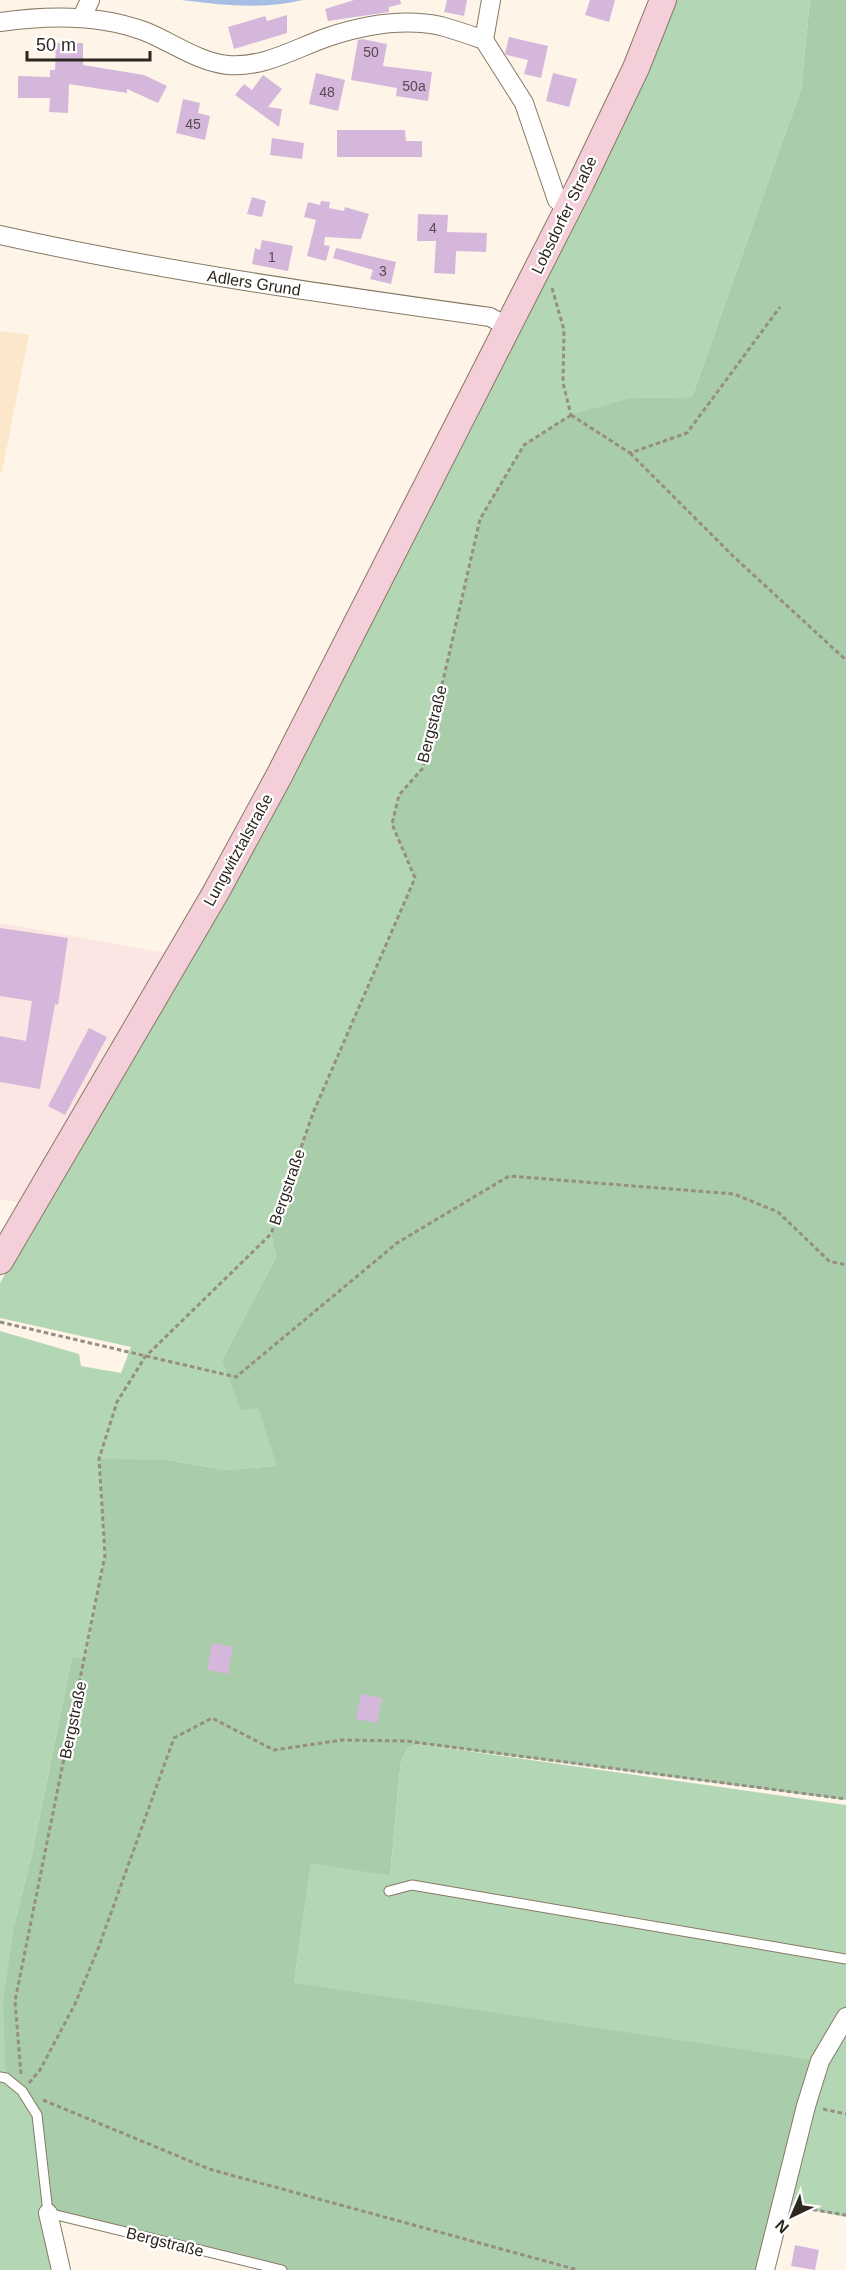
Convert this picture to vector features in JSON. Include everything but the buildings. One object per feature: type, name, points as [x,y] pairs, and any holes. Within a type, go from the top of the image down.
[{"type":"main road","name":"Lobsdorfer Straße","points":[[457,427],[636,68],[663,0]]},
{"type":"main road","name":"Lungwitztalstraße","points":[[0,1261],[279,776],[457,427]]},
{"type":"street","points":[[82,17],[90,0]]},
{"type":"street","points":[[484,40],[491,0]]},
{"type":"street","points":[[0,22],[50,17],[106,20],[144,31],[204,60],[229,65],[271,60],[329,37],[388,22],[439,26],[484,40],[524,103],[557,200],[568,206]]},
{"type":"street","name":"Adlers Grund","points":[[0,235],[94,256],[270,287],[490,317],[508,327]]},
{"type":"street","points":[[765,2270],[806,2106],[820,2061],[846,2017]]},
{"type":"street","points":[[48,2213],[61,2270]]},
{"type":"lane","points":[[389,1891],[411,1885],[846,1959]]},
{"type":"lane","points":[[0,2077],[22,2091],[37,2115],[48,2213]]},
{"type":"lane","name":"Bergstraße","points":[[48,2213],[282,2270]]},
{"type":"path","points":[[543,258],[564,330],[563,383],[571,415],[630,453],[734,557],[846,660]]},
{"type":"path","points":[[630,453],[687,433],[780,307]]},
{"type":"path","name":"Bergstraße","points":[[22,2091],[15,2001],[105,1555],[99,1460],[117,1402],[145,1357],[271,1234],[313,1113],[415,878],[392,824],[399,795],[423,768],[480,519],[524,445],[571,415]]},
{"type":"path","points":[[0,1322],[236,1377],[397,1243],[509,1176],[734,1194],[778,1212],[829,1261],[846,1265]]},
{"type":"path","points":[[578,2270],[209,2169],[22,2091],[40,2070],[75,2004],[98,1949],[174,1738],[212,1718],[274,1750],[342,1740],[406,1741],[846,1799]]},
{"type":"path","points":[[806,2106],[846,2114]]},
{"type":"path","points":[[781,2204],[846,2216]]},
{"type":"shaded area","points":[[0,331],[29,335],[2,472],[0,472]]},
{"type":"shaded area","points":[[0,923],[171,954],[21,1203],[0,1199]]},
{"type":"green space","points":[[675,0],[810,0],[801,89],[692,397],[631,398],[480,519],[423,768],[399,795],[393,824],[415,878],[313,1113],[271,1234],[276,1257],[222,1360],[258,1407],[276,1466],[226,1470],[168,1460],[99,1460],[105,1555],[86,1658],[72,1657],[32,1854],[15,1922],[37,2115],[61,2270],[0,2270],[0,1331],[79,1354],[81,1366],[121,1373],[131,1347],[0,1318],[0,1283],[467,434],[553,265]]},
{"type":"green space","points":[[810,0],[846,0],[846,1800],[419,1744],[408,1748],[401,1760],[390,1876],[311,1863],[294,1983],[820,2061],[765,2270],[282,2270],[48,2213],[37,2115],[6,2078],[3,2001],[15,1922],[32,1854],[72,1657],[86,1658],[105,1555],[99,1459],[168,1460],[226,1470],[276,1466],[258,1408],[241,1410],[222,1360],[276,1257],[271,1234],[313,1113],[415,878],[392,824],[399,795],[423,768],[480,519],[524,445],[571,415],[631,398],[692,397],[801,89]]},
{"type":"green space","points":[[419,1744],[846,1805],[846,2217],[781,2204],[294,1983],[311,1862],[390,1876],[401,1760],[408,1748]]},
{"type":"water","points":[[181,0],[303,0],[257,6]]}]
